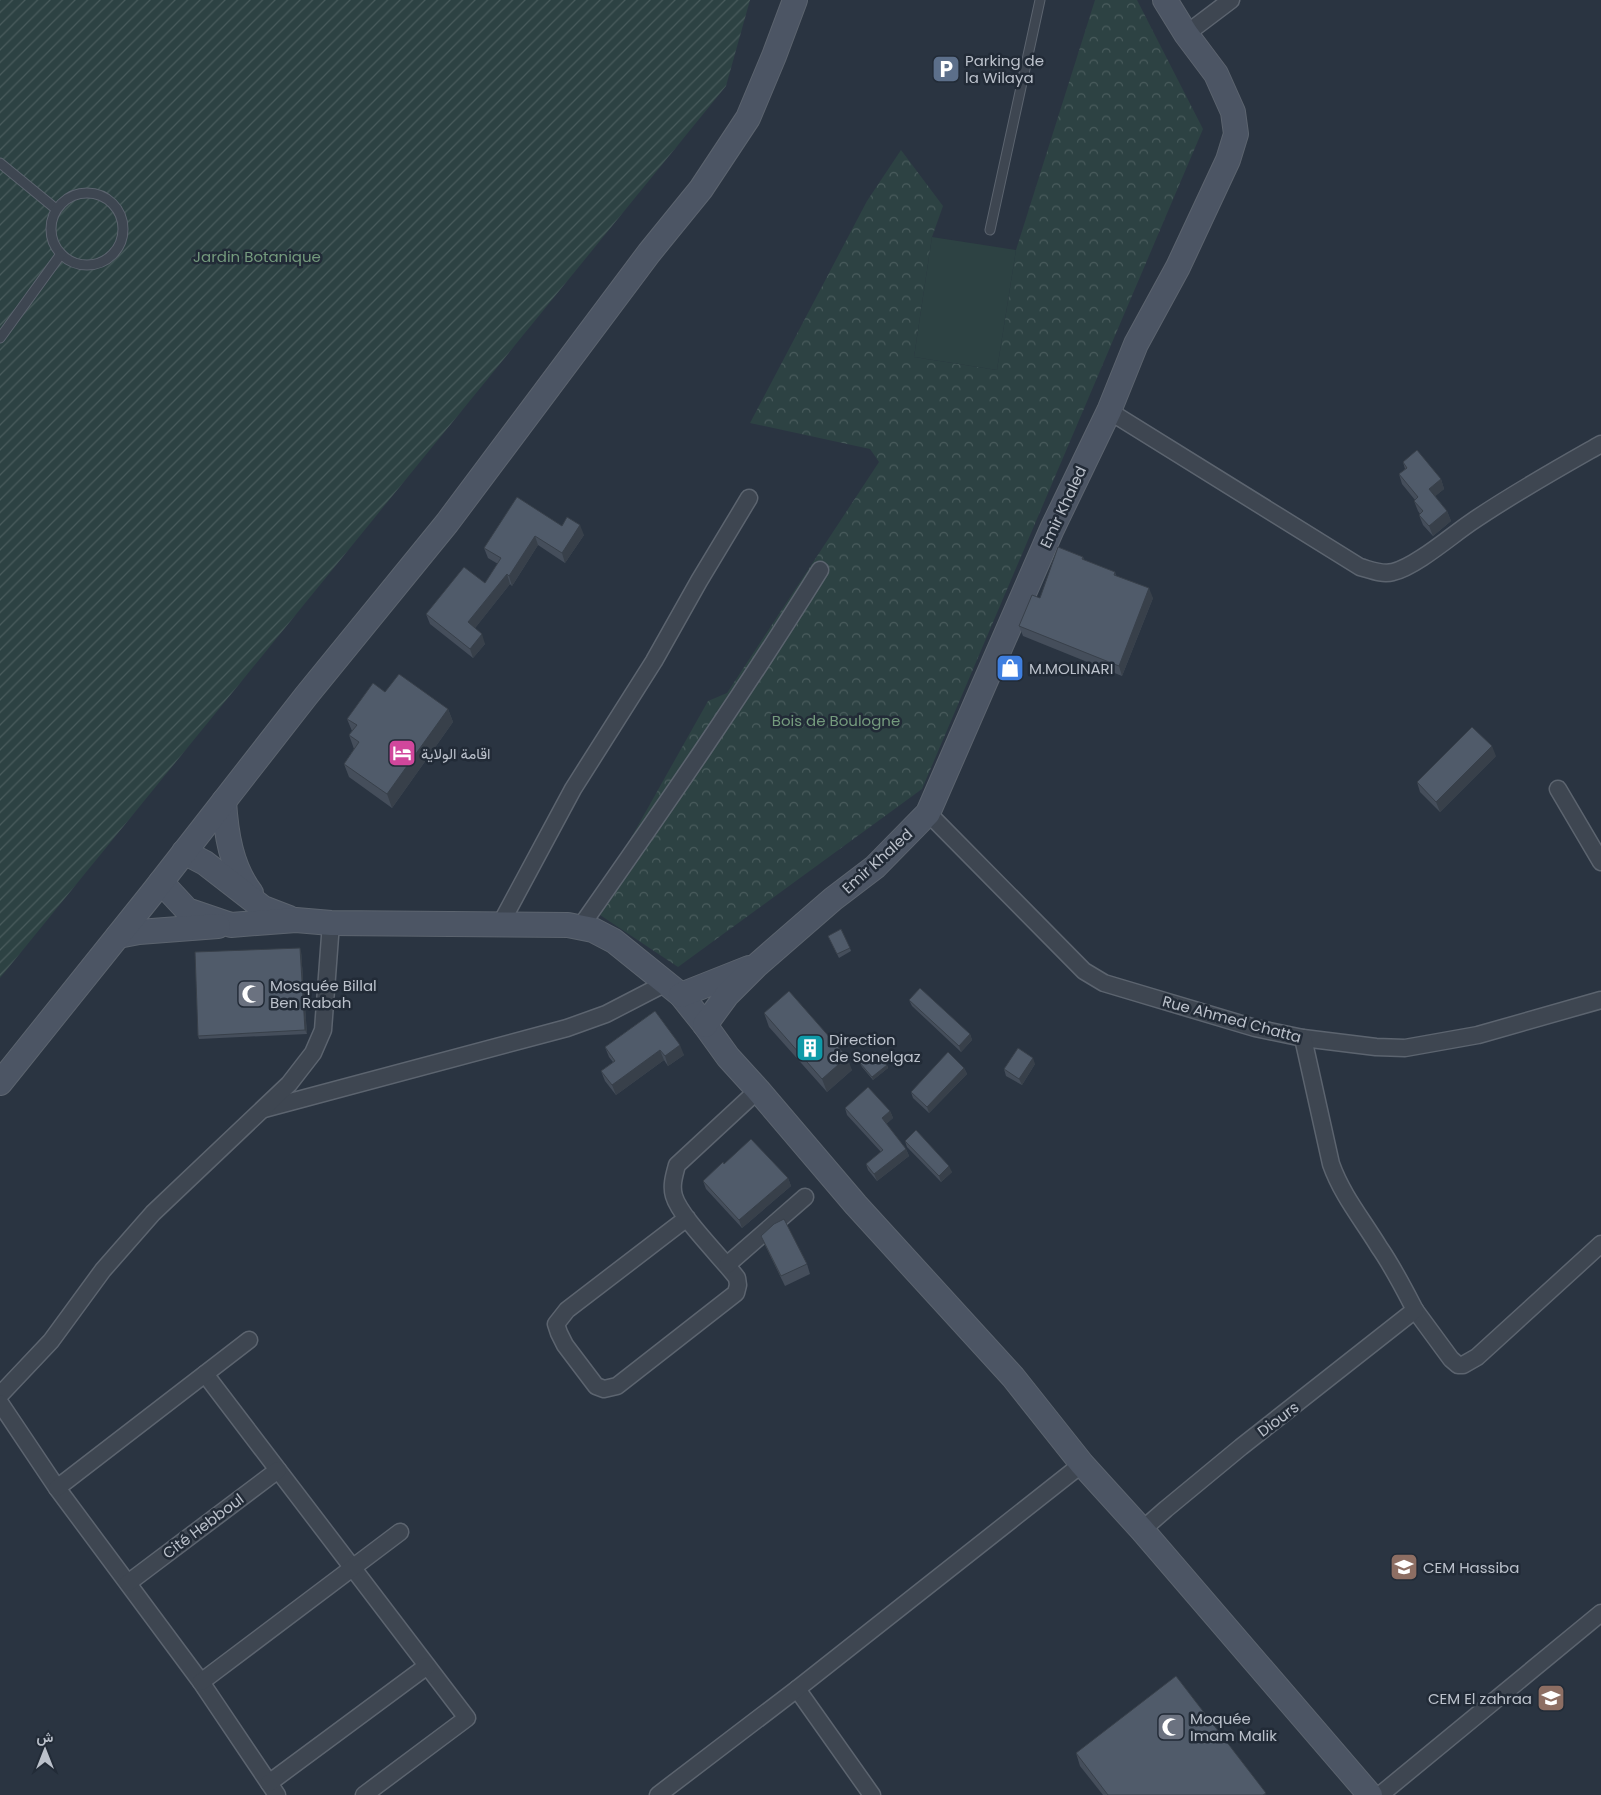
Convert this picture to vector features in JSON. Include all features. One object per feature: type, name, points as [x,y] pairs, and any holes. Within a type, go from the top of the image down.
[{"type":"street","points":[[0,1083],[446,523],[649,253],[701,188],[748,118],[795,0]]},
{"type":"street","name":"Emir Khaled","points":[[705,1025],[727,995],[756,966],[833,899],[875,867],[928,813],[1052,529],[1109,411],[1136,344],[1178,267],[1228,160],[1236,134],[1233,112],[1216,74],[1186,34],[1165,0]]},
{"type":"street","points":[[1186,34],[1230,0]]},
{"type":"street","points":[[1109,411],[1360,567],[1379,573],[1393,572],[1411,565],[1472,522],[1558,468],[1601,444]]},
{"type":"street","points":[[501,923],[574,789],[654,661],[749,498]]},
{"type":"street","points":[[581,926],[768,653],[820,570]]},
{"type":"street","points":[[1558,789],[1601,862]]},
{"type":"street","points":[[224,801],[225,826],[235,864],[247,888],[263,908]]},
{"type":"street","name":"Rue Ahmed Chatta","points":[[928,813],[1084,971],[1104,984],[1209,1016],[1304,1038],[1376,1048],[1405,1048],[1478,1035],[1601,1000]]},
{"type":"street","points":[[184,852],[205,863],[263,908],[296,920]]},
{"type":"street","points":[[161,882],[186,910],[231,925]]},
{"type":"street","points":[[118,936],[140,932],[296,920],[331,923],[501,923],[581,926],[614,941],[673,989],[705,1025],[728,1057],[856,1205],[1013,1377],[1082,1464],[1142,1530],[1370,1795]]},
{"type":"street","points":[[0,1395],[51,1341],[103,1270],[153,1213],[289,1084],[313,1053],[322,1030],[331,923]]},
{"type":"street","points":[[263,1109],[567,1028],[673,989],[756,966]]},
{"type":"street","points":[[1304,1038],[1331,1164],[1338,1182],[1380,1247],[1415,1310],[1451,1359],[1458,1365],[1462,1365],[1477,1357],[1601,1244]]},
{"type":"street","points":[[687,1218],[567,1310],[556,1324],[565,1345],[596,1386],[604,1389],[617,1386],[736,1293],[737,1278],[687,1218],[674,1197],[673,1180],[677,1166],[758,1090]]},
{"type":"street","points":[[727,1265],[805,1197]]},
{"type":"street","name":"Diours","points":[[1142,1530],[1241,1447],[1415,1310]]},
{"type":"street","points":[[57,1488],[249,1340]]},
{"type":"street","points":[[205,1374],[467,1718],[364,1795]]},
{"type":"street","points":[[0,1403],[57,1488],[201,1682],[273,1789],[427,1666]]},
{"type":"street","points":[[658,1795],[797,1689],[1082,1464]]},
{"type":"street","name":"Cité Hebboul","points":[[128,1583],[278,1470]]},
{"type":"street","points":[[201,1682],[400,1532]]},
{"type":"street","points":[[1380,1795],[1601,1613]]},
{"type":"street","points":[[797,1689],[872,1795]]},
{"type":"lane","points":[[990,230],[1040,0]]},
{"type":"lane","points":[[0,163],[56,209]]},
{"type":"lane","points":[[86,192],[98,194],[109,199],[117,208],[122,219],[124,231],[115,253],[94,265],[82,265],[71,262],[61,254],[54,244],[50,232],[51,220],[56,209],[64,200],[74,194],[86,192]]},
{"type":"lane","points":[[0,338],[61,254]]},
{"type":"green space","name":"Jardin Botanique","points":[[0,0],[750,0],[726,86],[0,978]]},
{"type":"green space","name":"Bois de Boulogne","points":[[1095,0],[1137,0],[1203,129],[922,789],[678,967],[591,909],[708,701],[727,693],[879,462],[870,449],[750,423],[867,201],[901,150],[943,206],[932,237],[914,357],[997,370],[1016,250]]},
{"type":"green space","points":[[932,237],[1016,250],[997,370],[914,357]]},
{"type":"building","points":[[1417,450],[1441,479],[1429,489],[1447,511],[1429,526],[1419,515],[1423,511],[1414,501],[1418,497],[1399,474],[1407,468],[1403,462]]},
{"type":"building","points":[[517,497],[562,526],[567,517],[580,525],[562,553],[535,536],[509,576],[507,574],[468,622],[482,634],[470,649],[426,614],[464,567],[485,583],[501,558],[484,548]]},
{"type":"building","points":[[1058,547],[1115,572],[1114,575],[1149,588],[1119,666],[1019,626],[1032,595],[1040,598]]},
{"type":"building","points":[[399,674],[448,709],[387,794],[344,764],[359,742],[349,735],[357,725],[347,719],[373,683],[385,692]]},
{"type":"building","points":[[1472,727],[1492,746],[1436,802],[1417,782]]},
{"type":"building","points":[[841,929],[850,948],[837,954],[828,936]]},
{"type":"building","name":"Mosquée Billal Ben Rabah","points":[[300,948],[305,1030],[198,1036],[195,952]]},
{"type":"building","points":[[920,988],[970,1034],[959,1046],[909,1000]]},
{"type":"building","name":"Direction de Sonelgaz","points":[[789,991],[847,1057],[822,1079],[764,1013]]},
{"type":"building","points":[[655,1011],[680,1045],[665,1056],[660,1050],[612,1085],[601,1071],[615,1061],[605,1047]]},
{"type":"building","points":[[1018,1048],[1033,1058],[1019,1079],[1004,1069]]},
{"type":"building","points":[[875,1051],[887,1065],[872,1077],[860,1063]]},
{"type":"building","points":[[948,1052],[964,1068],[927,1107],[911,1092]]},
{"type":"building","points":[[868,1087],[890,1111],[882,1118],[906,1149],[874,1174],[866,1164],[883,1150],[845,1108]]},
{"type":"building","points":[[916,1130],[949,1166],[939,1176],[905,1141]]},
{"type":"building","points":[[751,1139],[788,1178],[739,1220],[703,1181]]},
{"type":"building","points":[[784,1219],[807,1264],[781,1276],[761,1236],[774,1224]]},
{"type":"building","name":"Moquée Imam Malik","points":[[1176,1676],[1266,1793],[1263,1795],[1108,1795],[1076,1753]]},
{"type":"place","name":"Parking de la Wilaya","points":[[946,69]]},
{"type":"place","name":"M.MOLINARI","points":[[1010,668]]},
{"type":"place","name":"اقامة الولاية","points":[[402,753]]},
{"type":"place","name":"Mosquée Billal Ben Rabah","points":[[251,994]]},
{"type":"place","name":"Direction de Sonelgaz","points":[[810,1048]]},
{"type":"place","name":"CEM Hassiba","points":[[1404,1567]]},
{"type":"place","name":"CEM El zahraa","points":[[1551,1698]]},
{"type":"place","name":"Moquée Imam Malik","points":[[1171,1727]]}]
